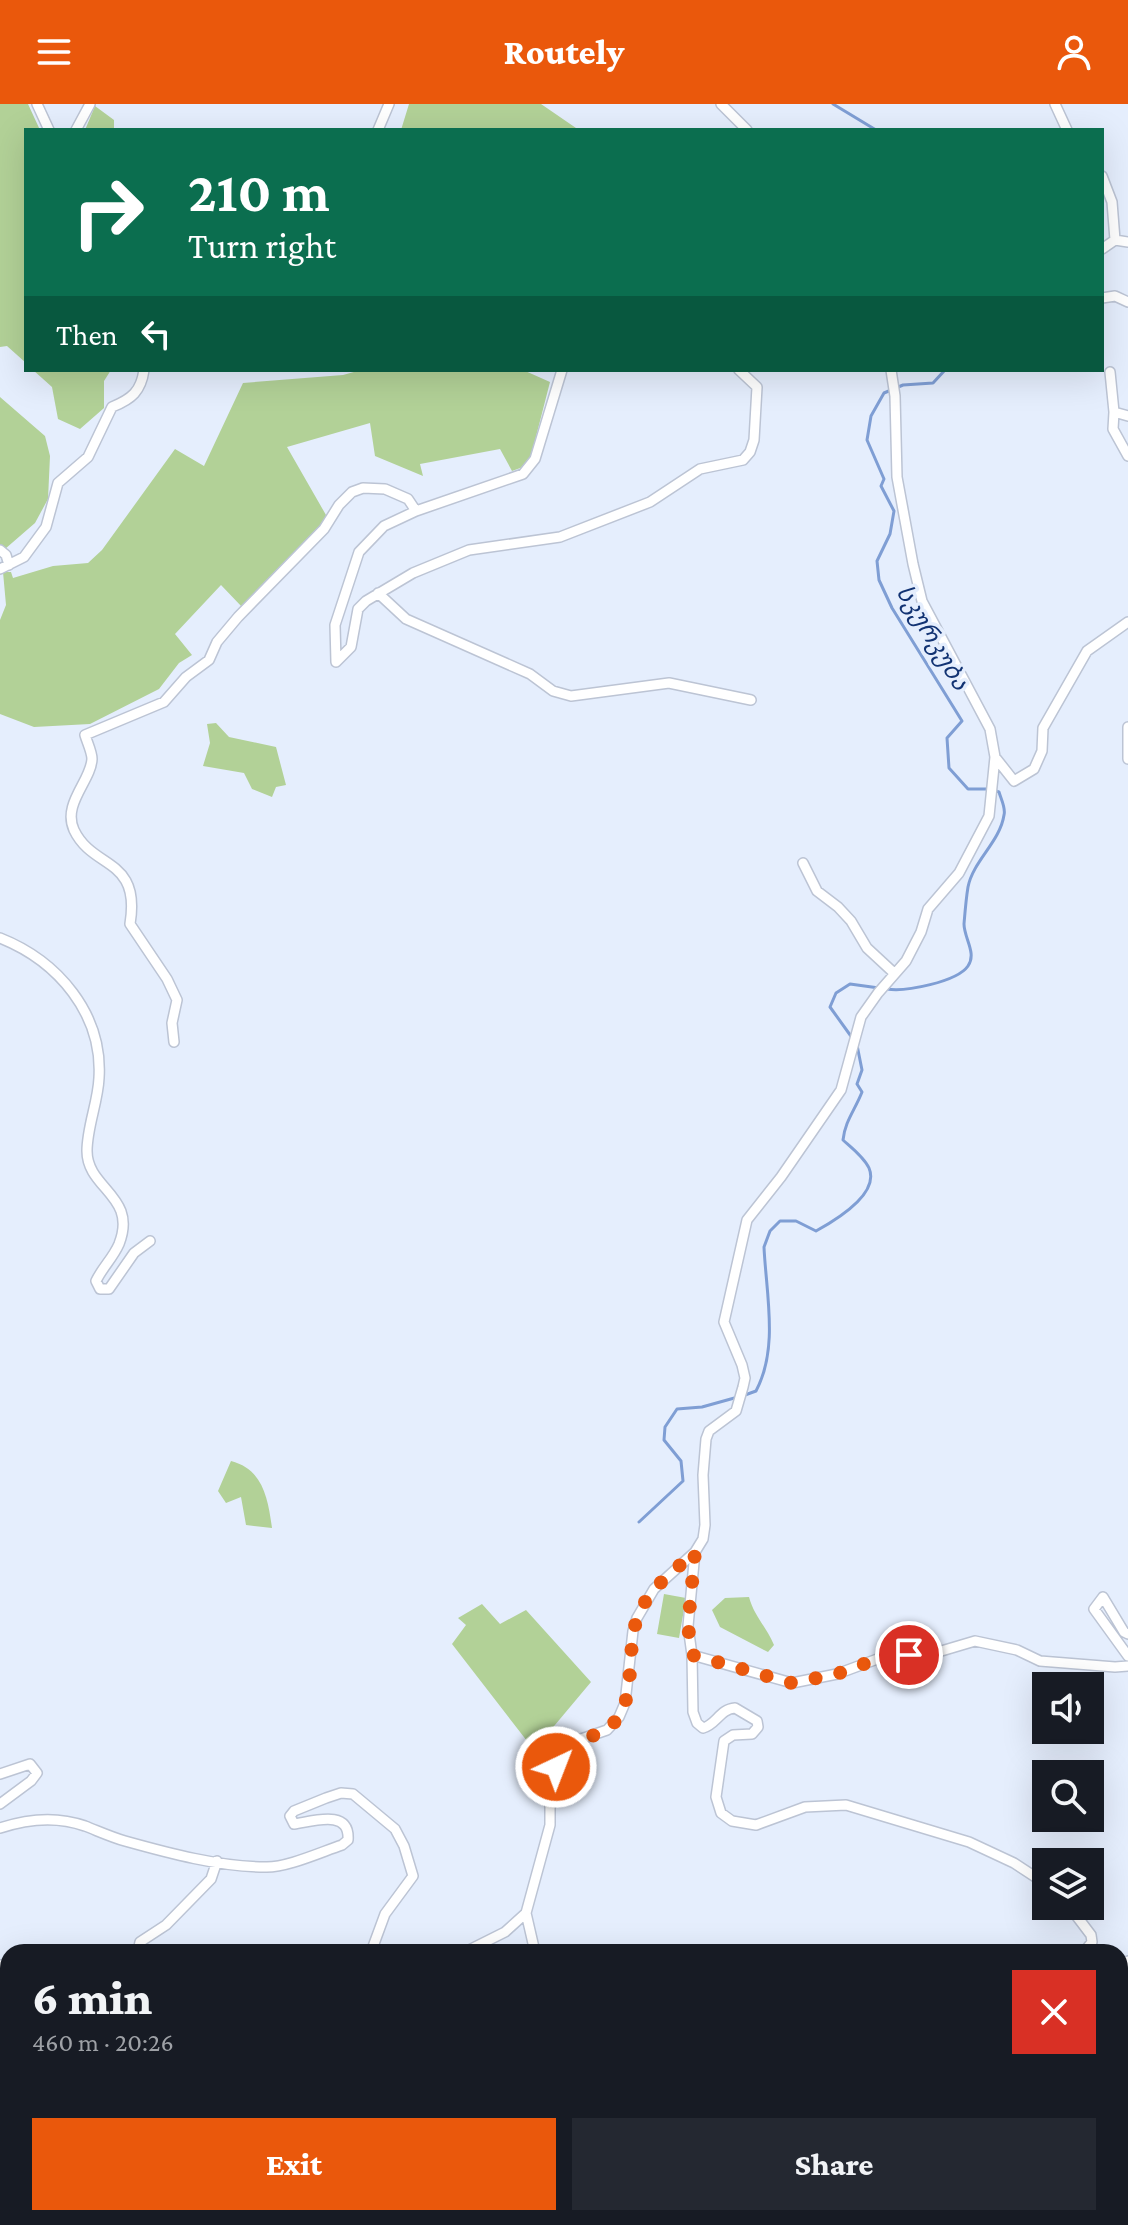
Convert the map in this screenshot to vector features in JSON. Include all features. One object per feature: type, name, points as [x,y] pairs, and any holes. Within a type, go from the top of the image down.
[{"type":"street","points":[[37,104],[48,128]]},
{"type":"street","points":[[77,128],[90,104]]},
{"type":"street","points":[[379,128],[389,104]]},
{"type":"street","points":[[721,104],[745,128]]},
{"type":"street","points":[[1055,104],[1066,128]]},
{"type":"street","points":[[1104,181],[1112,202],[1115,240]]},
{"type":"street","points":[[1104,248],[1115,240],[1128,242]]},
{"type":"street","points":[[1104,298],[1115,296],[1128,302]]},
{"type":"street","points":[[4,567],[24,557],[46,527],[58,483],[88,457],[112,407],[130,400],[142,386],[144,372]]},
{"type":"street","points":[[561,372],[535,459],[523,474],[416,511],[384,526],[359,552],[335,625],[336,662],[351,647],[358,609],[378,593],[413,573],[469,550],[560,537],[650,502],[700,469],[743,460],[754,440],[757,387],[741,372]]},
{"type":"street","points":[[1110,372],[1113,429],[1128,456]]},
{"type":"street","points":[[533,1944],[526,1913],[550,1825],[550,1795],[556,1767],[562,1754],[581,1739],[607,1730],[619,1717],[625,1703],[637,1618],[654,1589],[695,1552],[703,1539],[706,1439],[709,1431],[736,1411],[745,1378],[724,1322],[747,1220],[841,1090],[861,1017],[906,961],[921,932],[928,909],[959,873],[989,816],[995,757],[990,729],[922,601],[897,477],[892,374]]},
{"type":"street","points":[[1114,412],[1128,416]]},
{"type":"street","points":[[174,1042],[172,1023],[177,1000],[167,979],[130,924],[134,903],[120,871],[87,846],[73,829],[75,800],[92,760],[85,735],[164,702],[186,677],[209,660],[217,642],[238,617],[324,529],[339,505],[352,492],[363,488],[385,489],[408,499],[416,511]]},
{"type":"street","points":[[0,550],[6,555],[4,567]]},
{"type":"street","points":[[378,593],[406,619],[530,674],[563,695],[669,683],[751,700]]},
{"type":"street","points":[[995,757],[1014,781],[1034,769],[1042,751],[1043,728],[1087,651],[1128,622]]},
{"type":"street","points":[[1128,727],[1128,759]]},
{"type":"street","points":[[803,863],[817,891],[844,914],[867,948],[894,973]]},
{"type":"street","points":[[0,938],[27,951],[58,974],[87,1015],[99,1045],[98,1091],[87,1150],[93,1174],[121,1208],[122,1229],[118,1245],[96,1281],[100,1289],[109,1289],[134,1253],[150,1241]]},
{"type":"street","points":[[695,1552],[688,1626],[693,1712],[697,1723],[703,1728],[708,1727],[721,1713],[735,1708],[757,1721],[758,1727],[752,1734],[727,1738],[721,1748],[717,1805],[721,1813],[732,1821],[756,1825],[805,1807],[846,1805],[969,1842],[1032,1875]]},
{"type":"street","points":[[1128,1634],[1103,1597],[1094,1609],[1128,1656]]},
{"type":"street","points":[[692,1655],[792,1683],[837,1674],[880,1658],[938,1652],[975,1641],[1017,1650],[1040,1661],[1128,1666]]},
{"type":"street","points":[[0,1774],[30,1764],[37,1773],[0,1804]]},
{"type":"street","points":[[0,1828],[25,1819],[64,1821],[164,1852],[267,1868],[342,1845],[348,1840],[349,1830],[345,1823],[333,1819],[294,1824],[290,1816],[294,1811],[326,1798],[341,1793],[353,1794],[395,1829],[413,1876],[385,1914],[374,1944]]},
{"type":"street","points":[[140,1944],[166,1925],[211,1879],[217,1861]]},
{"type":"street","points":[[482,1944],[505,1932],[526,1913]]},
{"type":"street","points":[[1080,1920],[1091,1935],[1090,1944]]},
{"type":"green space","points":[[0,104],[28,104],[39,128],[24,128],[24,361],[7,346],[0,347]]},
{"type":"green space","points":[[409,104],[541,104],[576,128],[402,128]]},
{"type":"green space","points":[[95,106],[114,120],[114,128],[86,128]]},
{"type":"green space","points":[[35,372],[110,372],[104,381],[104,408],[80,429],[58,419],[52,387]]},
{"type":"green space","points":[[354,372],[528,372],[550,382],[530,460],[512,471],[500,449],[420,464],[423,476],[375,456],[370,423],[287,447],[326,515],[322,528],[242,607],[221,585],[175,634],[192,655],[179,663],[159,689],[90,724],[34,727],[0,714],[0,620],[6,605],[3,572],[11,572],[13,578],[53,566],[88,563],[102,550],[175,449],[204,466],[243,383]]},
{"type":"green space","points":[[0,397],[45,436],[50,456],[48,499],[35,523],[5,549],[0,549]]},
{"type":"green space","points":[[216,723],[229,737],[276,747],[286,785],[276,787],[272,797],[252,789],[244,773],[203,766],[210,743],[207,724]]},
{"type":"green space","points":[[231,1461],[242,1465],[257,1478],[266,1496],[272,1528],[246,1525],[241,1497],[226,1503],[218,1491]]},
{"type":"green space","points":[[664,1594],[686,1598],[679,1638],[657,1634]]},
{"type":"green space","points":[[749,1597],[774,1645],[768,1652],[720,1627],[712,1610],[725,1598]]},
{"type":"green space","points":[[482,1604],[500,1624],[526,1610],[591,1682],[534,1750],[452,1644],[466,1625],[458,1618]]},
{"type":"waterway","name":"სკურკუბა","points":[[833,104],[873,128]]},
{"type":"waterway","name":"სკურკუბა","points":[[943,372],[933,383],[903,385],[884,393],[871,416],[867,440],[884,479],[881,486],[894,511],[890,534],[877,561],[879,580],[892,608],[962,721],[947,738],[949,768],[968,789],[989,789]]},
{"type":"waterway","name":"სკურკუბა","points":[[887,989],[930,985],[953,977],[968,966],[971,951],[964,924],[968,887],[975,869],[1002,825],[1004,809],[996,791]]},
{"type":"waterway","name":"სკურკუბა","points":[[853,1039],[830,1007],[836,993],[850,984],[879,988]]},
{"type":"waterway","name":"სკურკუბა","points":[[745,1395],[756,1391],[767,1357],[769,1320],[764,1247],[770,1231],[780,1221],[796,1221],[816,1231],[853,1206],[862,1197],[871,1178],[861,1156],[843,1140],[862,1092],[857,1084],[862,1070],[857,1045]]},
{"type":"waterway","name":"სკურკუბა","points":[[639,1522],[683,1481],[681,1461],[664,1440],[665,1427],[677,1409],[702,1407],[738,1397]]},
{"type":"route","points":[[556,1767],[562,1754],[581,1739],[607,1730],[619,1717],[625,1703],[633,1631],[644,1602],[695,1552],[688,1626],[692,1655],[792,1683],[837,1674],[880,1658],[909,1655]]}]
